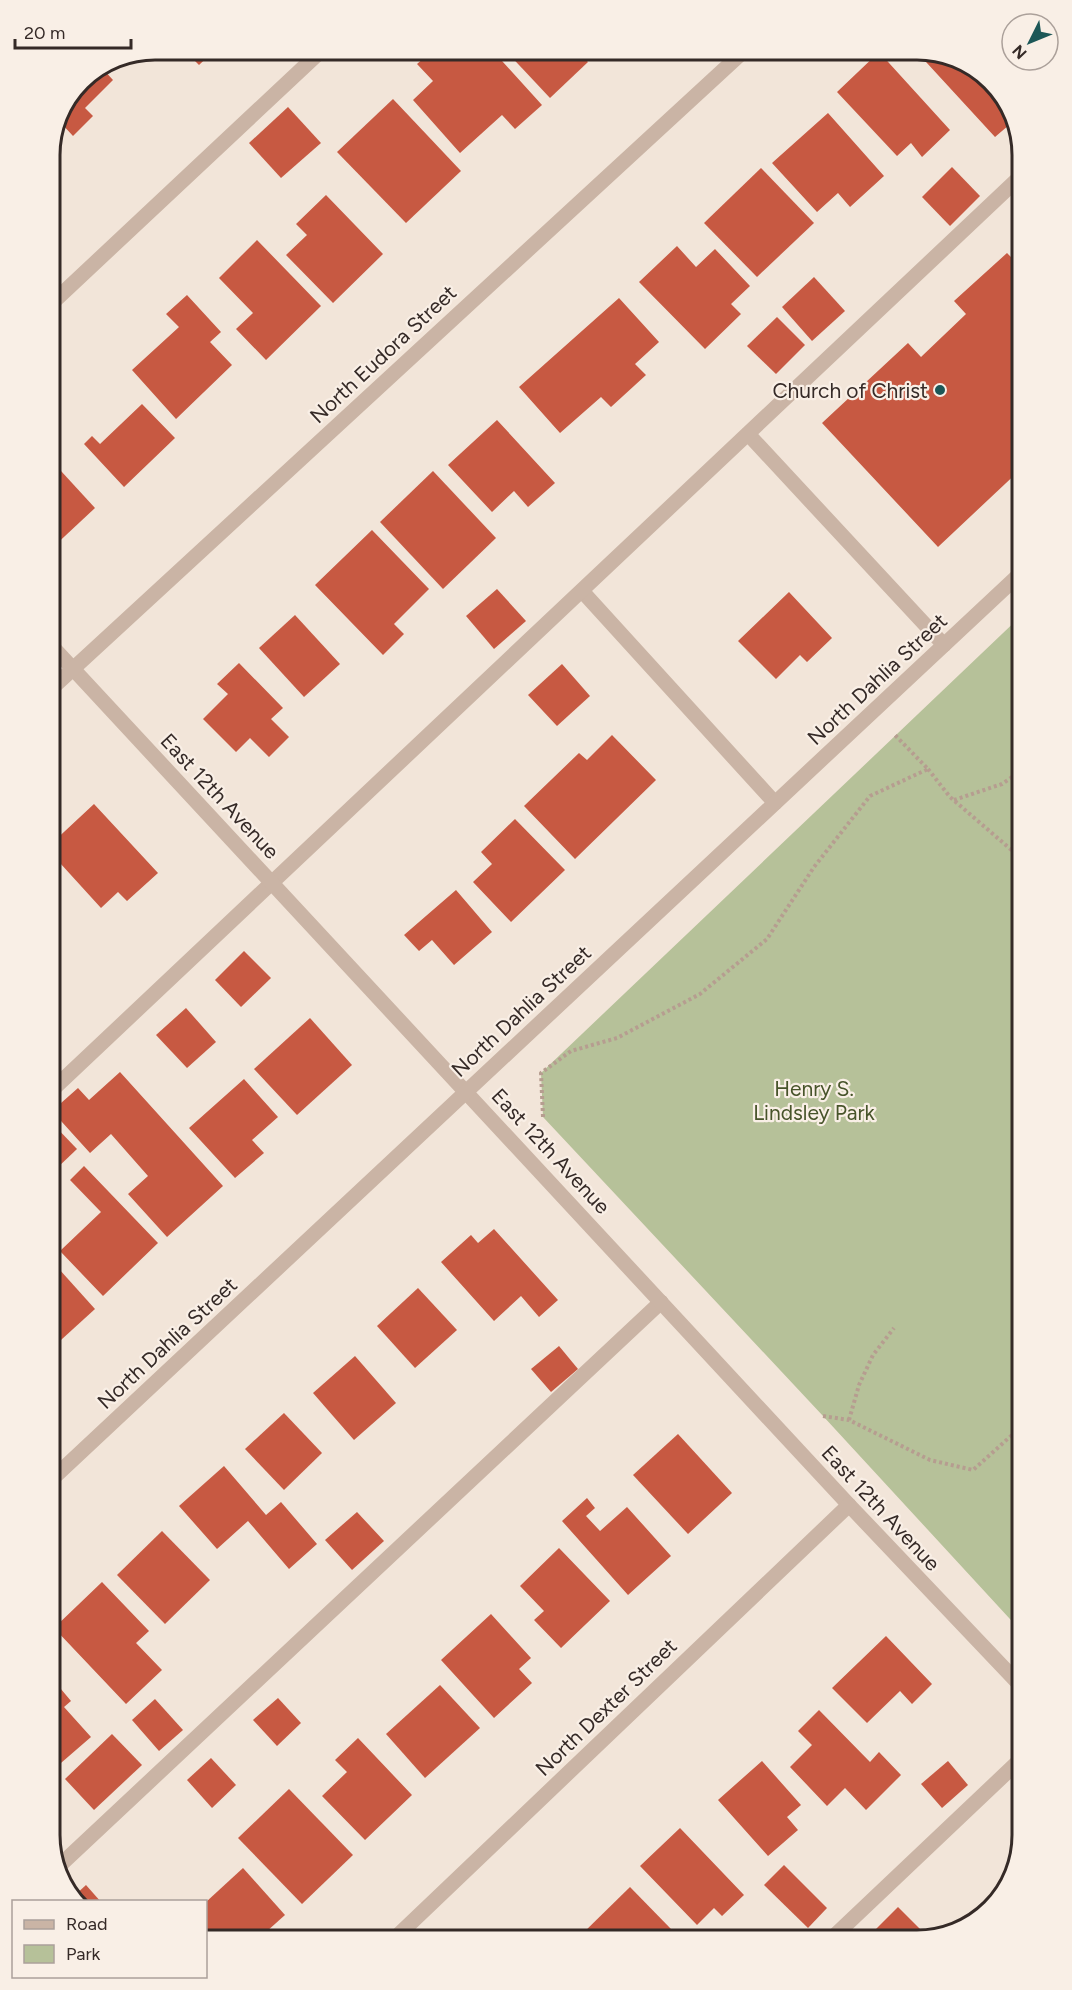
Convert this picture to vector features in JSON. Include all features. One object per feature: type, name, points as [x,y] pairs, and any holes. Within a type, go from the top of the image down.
[{"type":"street","points":[[60,295],[311,60]]},
{"type":"street","name":"North Eudora Street","points":[[60,680],[734,60]]},
{"type":"street","points":[[60,1083],[1012,185]]},
{"type":"street","points":[[748,434],[944,645]]},
{"type":"street","name":"North Dahlia Street","points":[[60,1473],[1012,582]]},
{"type":"street","points":[[582,591],[776,802]]},
{"type":"street","name":"East 12th Avenue","points":[[60,655],[849,1504],[1012,1675]]},
{"type":"street","points":[[64,1861],[662,1302]]},
{"type":"street","name":"North Dexter Street","points":[[403,1930],[849,1504]]},
{"type":"street","points":[[842,1930],[1012,1768]]},
{"type":"path","points":[[894,734],[928,769],[954,801],[1012,851]]},
{"type":"path","points":[[543,1117],[541,1073],[571,1050],[617,1038],[700,994],[767,939],[814,867],[870,796],[928,769]]},
{"type":"path","points":[[954,801],[1002,784],[1012,777]]},
{"type":"path","points":[[849,1420],[863,1375],[873,1355],[894,1328]]},
{"type":"path","points":[[823,1416],[849,1420],[930,1460],[973,1470],[1012,1436]]},
{"type":"green space","name":"Henry S. Lindsley Park","points":[[1012,625],[1012,1621],[543,1117],[541,1073]]},
{"type":"building","points":[[194,60],[204,60],[199,65]]},
{"type":"building","points":[[422,60],[501,60],[542,105],[515,129],[502,115],[460,153],[413,100],[433,81],[417,64]]},
{"type":"building","points":[[514,60],[586,60],[588,62],[550,98]]},
{"type":"building","points":[[871,60],[886,60],[950,130],[922,157],[911,143],[897,156],[837,92]]},
{"type":"building","points":[[924,60],[953,67],[984,88],[999,108],[1007,127],[995,137]]},
{"type":"building","points":[[107,73],[113,80],[85,108],[93,116],[73,136],[65,127],[76,102],[88,88]]},
{"type":"building","points":[[393,99],[461,171],[406,223],[337,152]]},
{"type":"building","points":[[288,107],[321,143],[281,178],[249,143]]},
{"type":"building","points":[[828,113],[884,176],[850,207],[838,193],[817,212],[772,163]]},
{"type":"building","points":[[952,167],[980,196],[950,226],[922,197]]},
{"type":"building","points":[[761,168],[814,223],[757,277],[704,223]]},
{"type":"building","points":[[326,195],[383,254],[333,303],[286,255],[307,235],[296,224]]},
{"type":"building","points":[[257,240],[321,306],[266,360],[236,329],[253,313],[219,278]]},
{"type":"building","points":[[677,246],[696,267],[715,249],[750,286],[731,304],[741,314],[705,349],[639,282]]},
{"type":"building","name":"Church of Christ","points":[[1007,253],[1012,258],[1012,477],[938,547],[822,423],[908,343],[921,357],[966,314],[954,301]]},
{"type":"building","points":[[814,277],[845,311],[812,341],[782,307]]},
{"type":"building","points":[[187,295],[221,332],[210,342],[232,365],[176,419],[132,370],[179,327],[166,314]]},
{"type":"building","points":[[619,298],[659,342],[635,364],[646,375],[611,407],[601,397],[560,433],[519,387]]},
{"type":"building","points":[[777,317],[805,345],[776,374],[747,346]]},
{"type":"building","points":[[142,404],[175,438],[124,487],[84,444],[92,436],[100,444]]},
{"type":"building","points":[[497,420],[555,483],[528,507],[514,491],[492,512],[448,465]]},
{"type":"building","points":[[60,470],[95,508],[60,541]]},
{"type":"building","points":[[433,471],[496,538],[443,589],[380,522]]},
{"type":"building","points":[[372,530],[429,589],[394,624],[404,634],[383,655],[315,585]]},
{"type":"building","points":[[497,589],[526,621],[494,649],[466,616]]},
{"type":"building","points":[[789,592],[832,638],[807,662],[800,655],[776,679],[738,641]]},
{"type":"building","points":[[295,615],[340,664],[304,697],[259,648]]},
{"type":"building","points":[[239,663],[283,708],[271,719],[289,737],[269,757],[250,738],[236,752],[203,719],[228,694],[217,684]]},
{"type":"building","points":[[562,664],[590,696],[557,726],[528,695]]},
{"type":"building","points":[[612,735],[656,780],[575,859],[524,806],[579,753],[587,760]]},
{"type":"building","points":[[94,804],[158,873],[127,901],[118,892],[101,908],[60,863],[60,836]]},
{"type":"building","points":[[515,819],[565,870],[511,922],[473,882],[492,864],[481,852]]},
{"type":"building","points":[[456,890],[492,932],[454,965],[432,940],[419,951],[404,935]]},
{"type":"building","points":[[244,951],[271,978],[241,1007],[215,980]]},
{"type":"building","points":[[186,1008],[216,1042],[187,1068],[156,1035]]},
{"type":"building","points":[[310,1018],[352,1065],[297,1115],[254,1069]]},
{"type":"building","points":[[120,1072],[223,1186],[167,1237],[128,1194],[148,1176],[111,1134],[90,1153],[60,1120],[60,1104],[78,1088],[89,1100]]},
{"type":"building","points":[[244,1079],[278,1117],[252,1140],[264,1153],[235,1178],[189,1128]]},
{"type":"building","points":[[60,1131],[77,1149],[60,1165]]},
{"type":"building","points":[[84,1166],[158,1243],[103,1296],[60,1251],[101,1212],[70,1180]]},
{"type":"building","points":[[494,1229],[558,1300],[539,1317],[521,1296],[494,1321],[441,1262],[471,1235],[478,1243]]},
{"type":"building","points":[[60,1270],[95,1309],[60,1341]]},
{"type":"building","points":[[418,1288],[457,1330],[415,1368],[377,1326]]},
{"type":"building","points":[[559,1346],[578,1369],[551,1392],[531,1369]]},
{"type":"building","points":[[355,1356],[396,1403],[354,1440],[313,1393]]},
{"type":"building","points":[[284,1413],[322,1453],[284,1490],[245,1449]]},
{"type":"building","points":[[678,1434],[732,1493],[688,1534],[633,1475]]},
{"type":"building","points":[[224,1466],[266,1515],[281,1502],[317,1544],[289,1569],[248,1521],[217,1549],[179,1506]]},
{"type":"building","points":[[587,1498],[595,1508],[586,1516],[600,1531],[627,1507],[671,1556],[628,1595],[562,1521]]},
{"type":"building","points":[[357,1512],[384,1541],[352,1570],[325,1540]]},
{"type":"building","points":[[162,1531],[210,1580],[165,1624],[117,1575]]},
{"type":"building","points":[[559,1548],[610,1601],[561,1648],[534,1620],[544,1611],[520,1586]]},
{"type":"building","points":[[102,1582],[149,1631],[136,1643],[162,1670],[126,1704],[60,1634],[60,1622]]},
{"type":"building","points":[[491,1614],[531,1658],[519,1669],[532,1683],[494,1718],[441,1660]]},
{"type":"building","points":[[886,1636],[932,1684],[912,1704],[900,1691],[867,1723],[832,1688]]},
{"type":"building","points":[[440,1685],[480,1728],[425,1778],[386,1734]]},
{"type":"building","points":[[60,1688],[71,1701],[64,1707],[91,1737],[60,1764]]},
{"type":"building","points":[[278,1698],[301,1723],[277,1746],[253,1720]]},
{"type":"building","points":[[155,1699],[183,1730],[159,1751],[132,1720]]},
{"type":"building","points":[[819,1710],[870,1762],[879,1752],[901,1775],[866,1810],[845,1788],[827,1806],[790,1767],[812,1745],[798,1731]]},
{"type":"building","points":[[112,1734],[142,1765],[94,1810],[65,1779]]},
{"type":"building","points":[[358,1738],[412,1795],[365,1840],[322,1796],[347,1772],[335,1760]]},
{"type":"building","points":[[211,1758],[236,1785],[212,1808],[187,1780]]},
{"type":"building","points":[[762,1761],[801,1805],[787,1817],[798,1830],[768,1856],[718,1800]]},
{"type":"building","points":[[948,1761],[968,1785],[942,1808],[921,1784]]},
{"type":"building","points":[[289,1789],[353,1855],[302,1904],[238,1838]]},
{"type":"building","points":[[680,1828],[744,1895],[722,1916],[714,1908],[697,1925],[640,1866]]},
{"type":"building","points":[[784,1865],[827,1908],[808,1928],[764,1885]]},
{"type":"building","points":[[243,1868],[285,1915],[268,1930],[207,1930],[207,1901]]},
{"type":"building","points":[[86,1885],[99,1900],[86,1900],[79,1892]]},
{"type":"building","points":[[630,1887],[671,1929],[670,1930],[586,1930]]},
{"type":"building","points":[[898,1907],[921,1930],[917,1930],[875,1930]]},
{"type":"place","name":"Church of Christ","points":[[940,390]]}]
